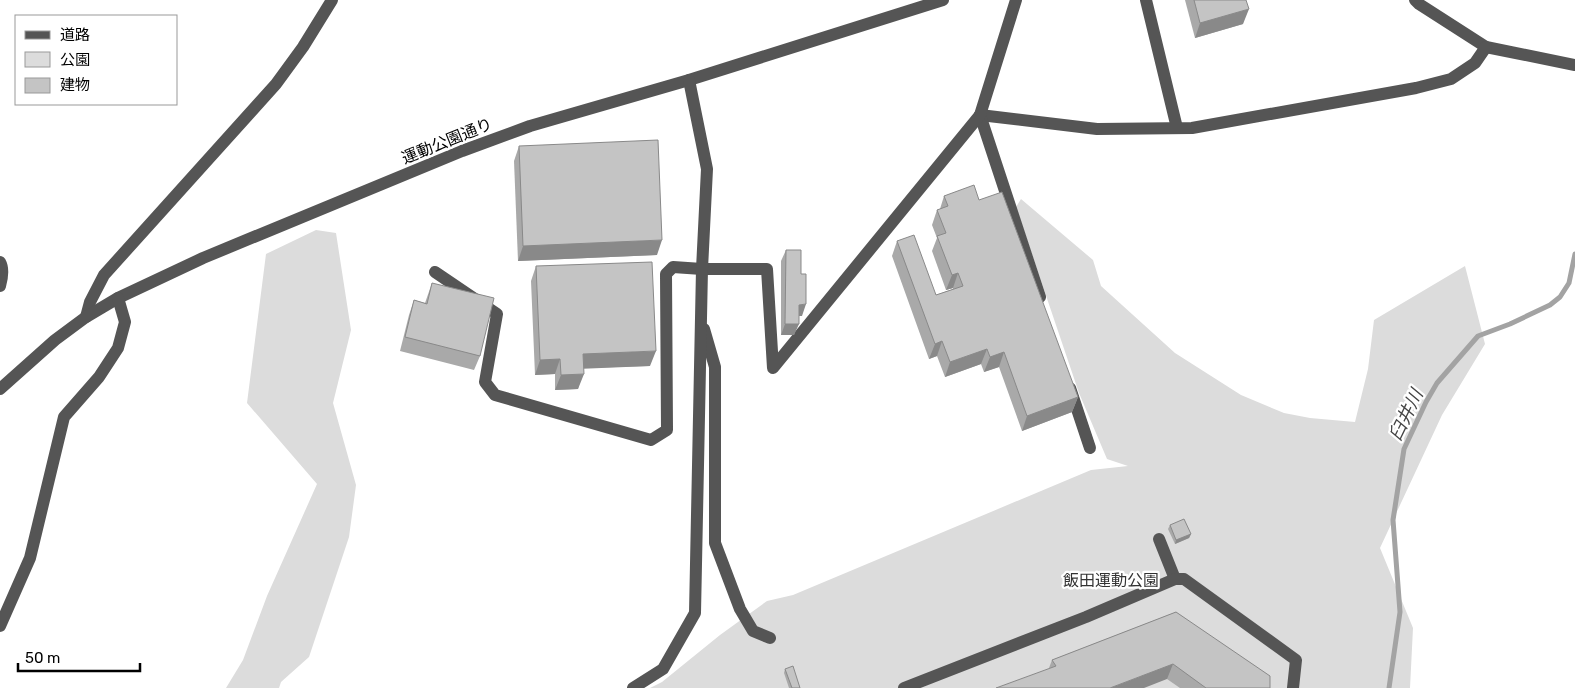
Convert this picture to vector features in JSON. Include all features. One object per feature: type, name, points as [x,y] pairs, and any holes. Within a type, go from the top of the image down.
[{"type":"street","points":[[86,317],[90,302],[104,275],[276,84],[303,47],[332,0]]},
{"type":"street","name":"運動公園通り","points":[[2,382],[86,317],[118,298],[203,258],[462,150],[530,126],[689,80],[942,0]]},
{"type":"street","points":[[435,272],[497,314],[485,382],[496,396],[651,440],[667,430],[666,274],[673,267],[768,269],[773,368],[980,114],[1016,0]]},
{"type":"street","points":[[1146,0],[1177,128]]},
{"type":"street","points":[[1415,0],[1486,47],[1575,65]]},
{"type":"street","points":[[980,114],[1097,129],[1202,127],[1416,88],[1450,79],[1475,63],[1486,47]]},
{"type":"street","points":[[633,688],[663,669],[695,612],[702,269],[707,170],[689,80]]},
{"type":"street","points":[[980,114],[1044,309]]},
{"type":"street","points":[[0,262],[2,265],[2,278],[0,286]]},
{"type":"street","points":[[0,626],[30,558],[64,417],[99,378],[118,348],[125,322],[118,298]]},
{"type":"street","points":[[701,317],[715,366],[715,543],[740,609],[753,631],[770,638]]},
{"type":"street","points":[[1066,374],[1090,448]]},
{"type":"street","points":[[1159,539],[1174,579]]},
{"type":"street","points":[[904,688],[1086,618],[1174,579],[1184,580],[1296,660],[1293,688]]},
{"type":"green space","name":"飯田運動公園","points":[[1021,199],[1093,260],[1101,286],[1175,353],[1241,395],[1284,413],[1310,418],[1355,422],[1368,369],[1374,320],[1465,266],[1485,344],[1442,415],[1380,548],[1413,628],[1410,688],[650,688],[662,682],[720,635],[767,601],[793,595],[1091,470],[1128,466],[1107,459],[1079,393],[1016,207]]},
{"type":"green space","points":[[316,230],[336,233],[351,330],[333,403],[356,485],[349,537],[309,657],[281,682],[279,688],[226,688],[243,660],[267,596],[317,484],[247,403],[266,254]]},
{"type":"building","points":[[1194,0],[1246,0],[1249,9],[1200,23]]},
{"type":"building","points":[[658,140],[662,240],[523,246],[519,146]]},
{"type":"building","points":[[974,185],[979,200],[1002,192],[1078,397],[1027,416],[1004,352],[990,357],[987,349],[950,362],[942,341],[935,344],[897,241],[914,235],[936,295],[963,286],[958,273],[952,275],[937,236],[946,233],[937,210],[948,206],[944,196]]},
{"type":"building","points":[[786,250],[801,250],[801,274],[806,274],[806,304],[799,305],[799,324],[785,324]]},
{"type":"building","points":[[652,262],[656,351],[583,354],[584,374],[561,375],[560,359],[540,360],[536,266]]},
{"type":"building","points":[[432,283],[494,298],[480,356],[405,337],[414,300],[427,304]]},
{"type":"building","points":[[1184,519],[1191,534],[1176,540],[1170,525]]},
{"type":"building","points":[[1176,612],[1270,676],[1270,688],[1206,688],[1173,664],[1110,688],[996,688],[1056,666],[1052,660]]},
{"type":"building","points":[[793,666],[800,688],[792,688],[785,669]]},
{"type":"waterway","name":"臼井川","points":[[1389,688],[1400,612],[1393,520],[1404,449],[1437,383],[1478,336],[1510,324],[1550,305],[1560,297],[1569,283],[1575,254]]}]
